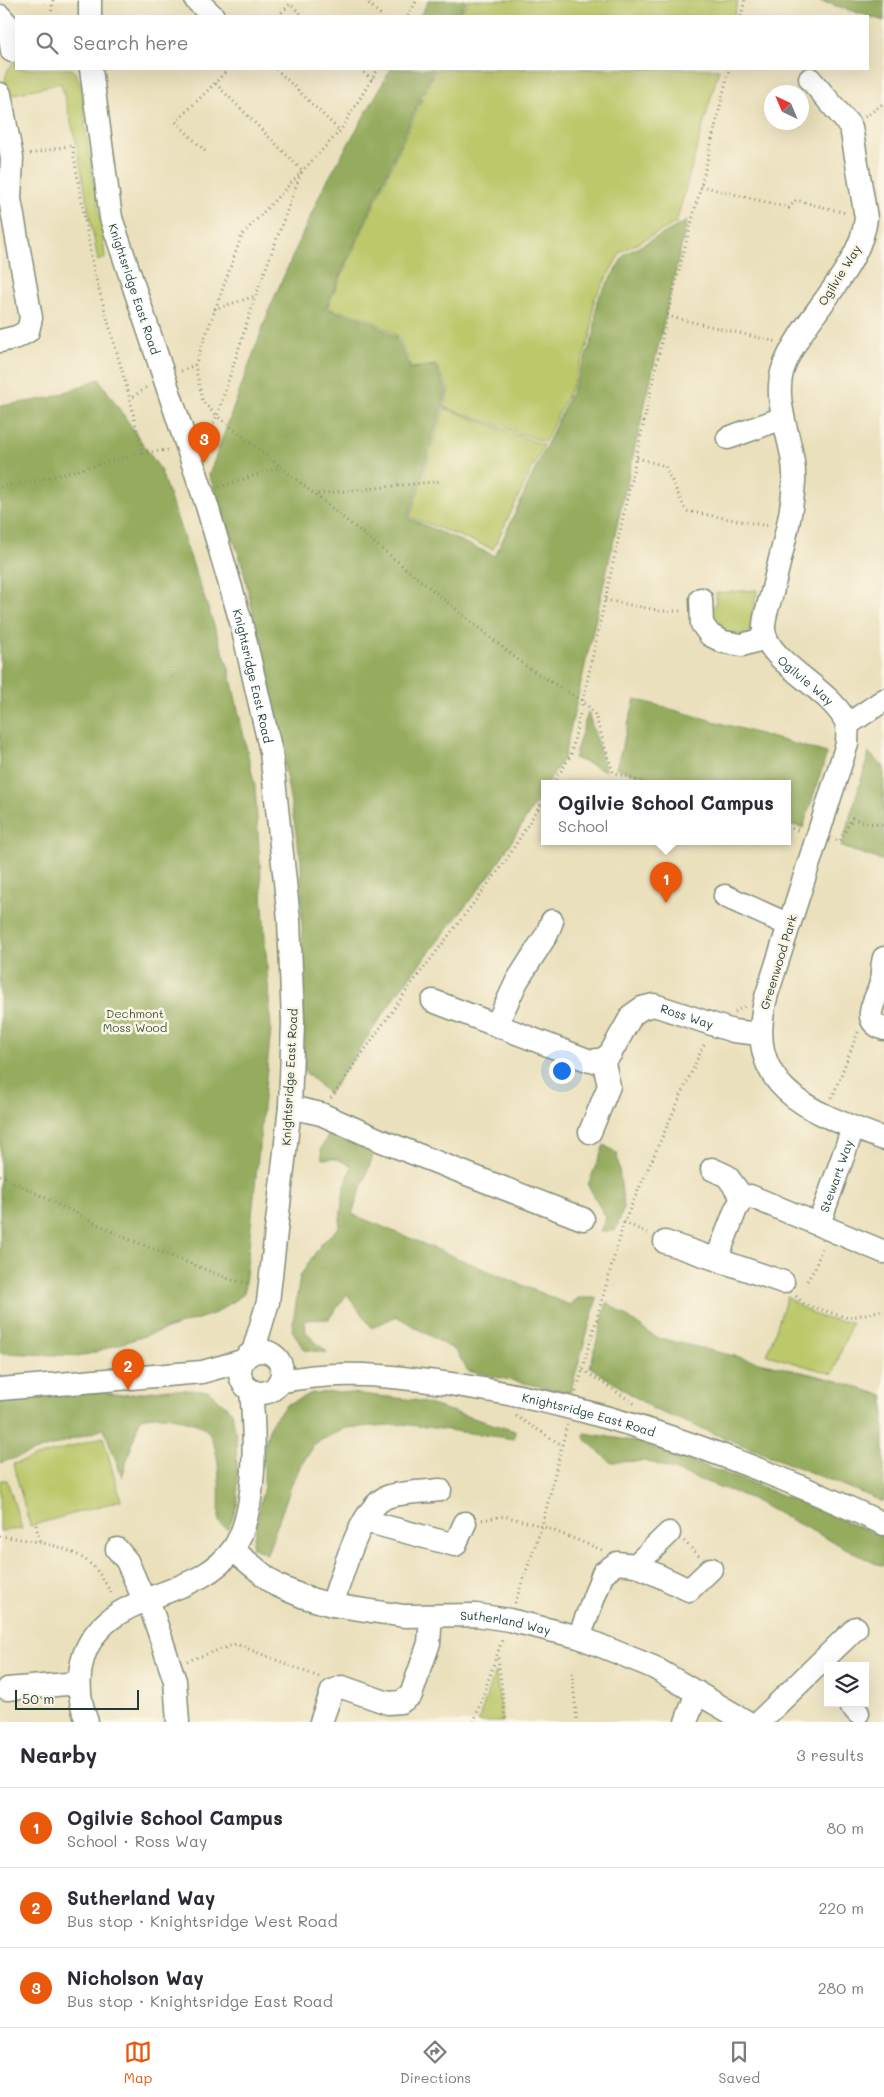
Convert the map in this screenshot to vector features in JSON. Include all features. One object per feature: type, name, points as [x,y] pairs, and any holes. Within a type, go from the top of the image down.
[{"type":"street","points":[[90,0],[90,15]]},
{"type":"street","points":[[196,0],[212,15]]},
{"type":"street","points":[[0,16],[8,25],[9,51]]},
{"type":"street","name":"Knightsridge East Road","points":[[91,70],[111,218],[203,492],[241,622],[271,752],[289,919],[293,1022],[290,1107],[261,1372],[390,1376],[547,1401],[671,1436],[838,1502],[884,1524]]},
{"type":"street","name":"Ogilvie Way","points":[[810,79],[851,127],[866,218],[864,232],[855,252],[794,346],[783,367],[780,388],[783,418],[794,460],[794,482],[786,530],[764,629],[770,646],[835,706],[846,725]]},
{"type":"street","points":[[0,94],[12,158],[10,199],[31,318],[28,331],[17,337],[0,341]]},
{"type":"street","points":[[728,438],[783,418]]},
{"type":"street","points":[[701,605],[702,624],[710,634],[724,642],[742,644],[766,638]]},
{"type":"street","points":[[846,725],[884,700]]},
{"type":"street","name":"Greenwood Park","points":[[846,725],[848,744],[766,994],[760,1034],[763,1052],[771,1073],[791,1096],[825,1117],[884,1139]]},
{"type":"street","points":[[725,896],[789,925]]},
{"type":"street","points":[[497,1024],[516,981],[546,934],[552,921]]},
{"type":"street","points":[[878,1025],[869,1012],[881,984],[884,958]]},
{"type":"street","points":[[432,1001],[497,1024],[590,1061],[603,1058],[609,1086],[590,1132]]},
{"type":"street","name":"Ross Way","points":[[603,1058],[610,1054],[632,1015],[642,1008],[654,1005],[733,1031],[760,1034]]},
{"type":"street","points":[[290,1107],[321,1114],[382,1141],[583,1220]]},
{"type":"street","name":"Stewart Way","points":[[824,1226],[854,1128]]},
{"type":"street","points":[[712,1169],[727,1176],[743,1198],[736,1209],[717,1258]]},
{"type":"street","name":"Stewart Way","points":[[743,1198],[750,1196],[884,1252]]},
{"type":"street","points":[[665,1242],[717,1258],[783,1282]]},
{"type":"street","points":[[0,1389],[202,1372],[261,1372],[254,1431],[248,1513],[240,1537],[233,1550],[221,1564],[207,1574],[122,1610],[102,1625],[87,1647],[82,1663],[79,1683],[87,1722]]},
{"type":"street","points":[[332,1605],[352,1543],[374,1505],[387,1497],[440,1490]]},
{"type":"street","name":"Knightsridge East Road","points":[[838,1502],[884,1513]]},
{"type":"street","points":[[365,1521],[455,1545],[465,1523]]},
{"type":"street","points":[[579,1637],[603,1573],[627,1564],[669,1533]]},
{"type":"street","points":[[116,1549],[127,1561],[146,1599],[175,1681],[178,1722]]},
{"type":"street","name":"Sutherland Way","points":[[233,1550],[276,1584],[304,1597],[332,1605],[404,1616],[476,1615],[509,1620],[579,1637],[653,1667],[747,1722]]},
{"type":"street","points":[[627,1564],[688,1590],[711,1569]]},
{"type":"street","points":[[320,1722],[332,1691],[342,1687],[388,1703],[401,1702],[411,1695],[429,1643],[430,1616]]},
{"type":"street","points":[[759,1722],[821,1675],[856,1628]]},
{"type":"street","points":[[2,1687],[79,1683]]},
{"type":"street","points":[[686,1722],[697,1692]]},
{"type":"path","points":[[51,15],[53,0]]},
{"type":"path","points":[[365,0],[381,15]]},
{"type":"path","points":[[409,15],[417,0]]},
{"type":"path","points":[[741,15],[745,0]]},
{"type":"path","points":[[279,15],[290,4],[302,15]]},
{"type":"path","points":[[205,151],[176,122],[227,70]]},
{"type":"path","points":[[277,70],[340,130]]},
{"type":"path","points":[[361,70],[372,80]]},
{"type":"path","points":[[377,70],[340,130],[242,235],[194,365],[203,402],[217,416],[317,494],[527,667],[581,700],[594,712],[613,772],[636,780]]},
{"type":"path","points":[[555,780],[571,755],[581,700],[637,458],[666,316],[701,186],[729,70]]},
{"type":"path","points":[[214,83],[302,170]]},
{"type":"path","points":[[12,158],[72,145],[94,272],[130,399],[142,453]]},
{"type":"path","points":[[0,487],[36,481],[142,453],[191,457],[217,416],[256,295],[302,170]]},
{"type":"path","points":[[701,186],[789,208],[796,200],[866,218]]},
{"type":"path","points":[[214,309],[256,295]]},
{"type":"path","points":[[666,316],[794,346]]},
{"type":"path","points":[[175,374],[194,365]]},
{"type":"path","points":[[130,399],[147,387]]},
{"type":"path","points":[[637,458],[665,466],[686,511],[786,530]]},
{"type":"path","points":[[203,492],[281,467]]},
{"type":"path","points":[[317,494],[442,481]]},
{"type":"path","points":[[605,600],[662,611],[701,605]]},
{"type":"path","points":[[321,1114],[407,990],[505,862],[541,804]]},
{"type":"path","points":[[819,836],[840,841],[852,818],[884,825]]},
{"type":"path","points":[[576,1394],[624,1222],[713,1025],[766,994]]},
{"type":"path","points":[[825,1117],[858,1032],[878,1025]]},
{"type":"path","points":[[0,1176],[123,1237],[269,1295]]},
{"type":"path","points":[[624,1222],[665,1242]]},
{"type":"path","points":[[807,1281],[815,1268],[824,1226]]},
{"type":"path","points":[[783,1282],[804,1304],[848,1318],[884,1310]]},
{"type":"path","points":[[583,1370],[641,1408]]},
{"type":"path","points":[[474,1722],[542,1526],[567,1424]]},
{"type":"path","points":[[465,1523],[504,1516],[542,1526],[606,1552],[627,1564]]},
{"type":"path","points":[[36,1525],[40,1543]]},
{"type":"path","points":[[669,1533],[678,1534],[711,1569]]},
{"type":"path","points":[[0,1536],[40,1543],[76,1554],[97,1571],[122,1610]]},
{"type":"path","points":[[170,1667],[236,1644],[342,1687]]},
{"type":"path","points":[[497,1657],[506,1722]]},
{"type":"path","points":[[572,1673],[578,1722]]},
{"type":"green space","points":[[429,0],[466,0],[458,15],[421,15]]},
{"type":"green space","points":[[468,0],[738,0],[734,15],[460,15]]},
{"type":"green space","points":[[817,0],[884,0],[884,21]]},
{"type":"green space","points":[[15,61],[15,70],[73,70],[77,76],[84,103],[87,140],[100,213],[105,258],[98,261],[76,142],[61,83],[6,96],[6,76]]},
{"type":"green space","points":[[390,70],[434,70],[325,309],[370,321],[397,338],[410,369],[435,366],[447,391],[408,518],[495,556],[575,384],[594,335],[597,300],[625,254],[687,221],[564,757],[550,780],[541,780],[541,794],[493,871],[401,988],[329,1094],[304,1071],[301,861],[278,731],[242,563],[209,475],[271,305],[322,190]]},
{"type":"green space","points":[[436,70],[719,70],[676,223],[621,252],[594,300],[591,335],[573,384],[545,442],[444,407],[449,390],[436,365],[411,368],[399,337],[370,319],[327,308]]},
{"type":"green space","name":"Dechmont Moss Wood","points":[[99,379],[160,469],[229,669],[255,787],[271,1029],[244,1294],[216,1313],[83,1356],[0,1353],[0,406],[50,398]]},
{"type":"green space","points":[[444,408],[544,445],[493,549],[410,517]]},
{"type":"green space","points":[[757,590],[750,631],[740,634],[721,633],[707,615],[709,609],[716,604],[716,593]]},
{"type":"green space","points":[[635,699],[827,753],[803,828],[791,824],[791,780],[654,780],[616,768]]},
{"type":"green space","points":[[588,712],[606,771],[574,758]]},
{"type":"green space","points":[[869,753],[884,767],[884,861],[841,847]]},
{"type":"green space","points":[[329,1133],[374,1153],[352,1214],[570,1305],[578,1298],[597,1298],[570,1393],[468,1371],[456,1351],[396,1316],[372,1328],[347,1294],[329,1319],[305,1320],[306,1333],[328,1353],[305,1350],[292,1330],[300,1276],[322,1243],[339,1227],[344,1189],[352,1166],[337,1159],[322,1159],[321,1149]]},
{"type":"green space","points":[[604,1145],[617,1153],[624,1208],[615,1231],[600,1231],[606,1218],[588,1185]]},
{"type":"green space","points":[[787,1297],[817,1316],[852,1322],[833,1374],[767,1355]]},
{"type":"green space","points":[[607,1302],[655,1337],[835,1380],[884,1396],[884,1502],[653,1409],[590,1367]]},
{"type":"green space","points":[[169,1389],[209,1391],[232,1412],[236,1436],[238,1503],[228,1530],[219,1522],[219,1472],[210,1435],[202,1427],[180,1419],[163,1416],[140,1418],[122,1477],[104,1429],[0,1463],[0,1400],[75,1390],[124,1395]]},
{"type":"green space","points":[[342,1392],[415,1400],[515,1431],[514,1439],[404,1424],[345,1428],[314,1444],[294,1478],[267,1554],[252,1547],[264,1486],[264,1446],[271,1423],[286,1405],[312,1393]]},
{"type":"green space","points":[[585,1433],[639,1442],[754,1484],[884,1537],[884,1566],[874,1563],[747,1497],[648,1461],[610,1462],[584,1438]]},
{"type":"green space","points":[[103,1437],[121,1500],[30,1526],[13,1464]]},
{"type":"green space","points":[[0,1480],[7,1480],[22,1529],[0,1531]]},
{"type":"green space","points":[[495,1672],[503,1722],[478,1722]]},
{"type":"place","name":"Nicholson Way","points":[[204,463]]},
{"type":"place","name":"Ogilvie School Campus","points":[[666,903]]},
{"type":"place","name":"Sutherland Way","points":[[128,1390]]}]
